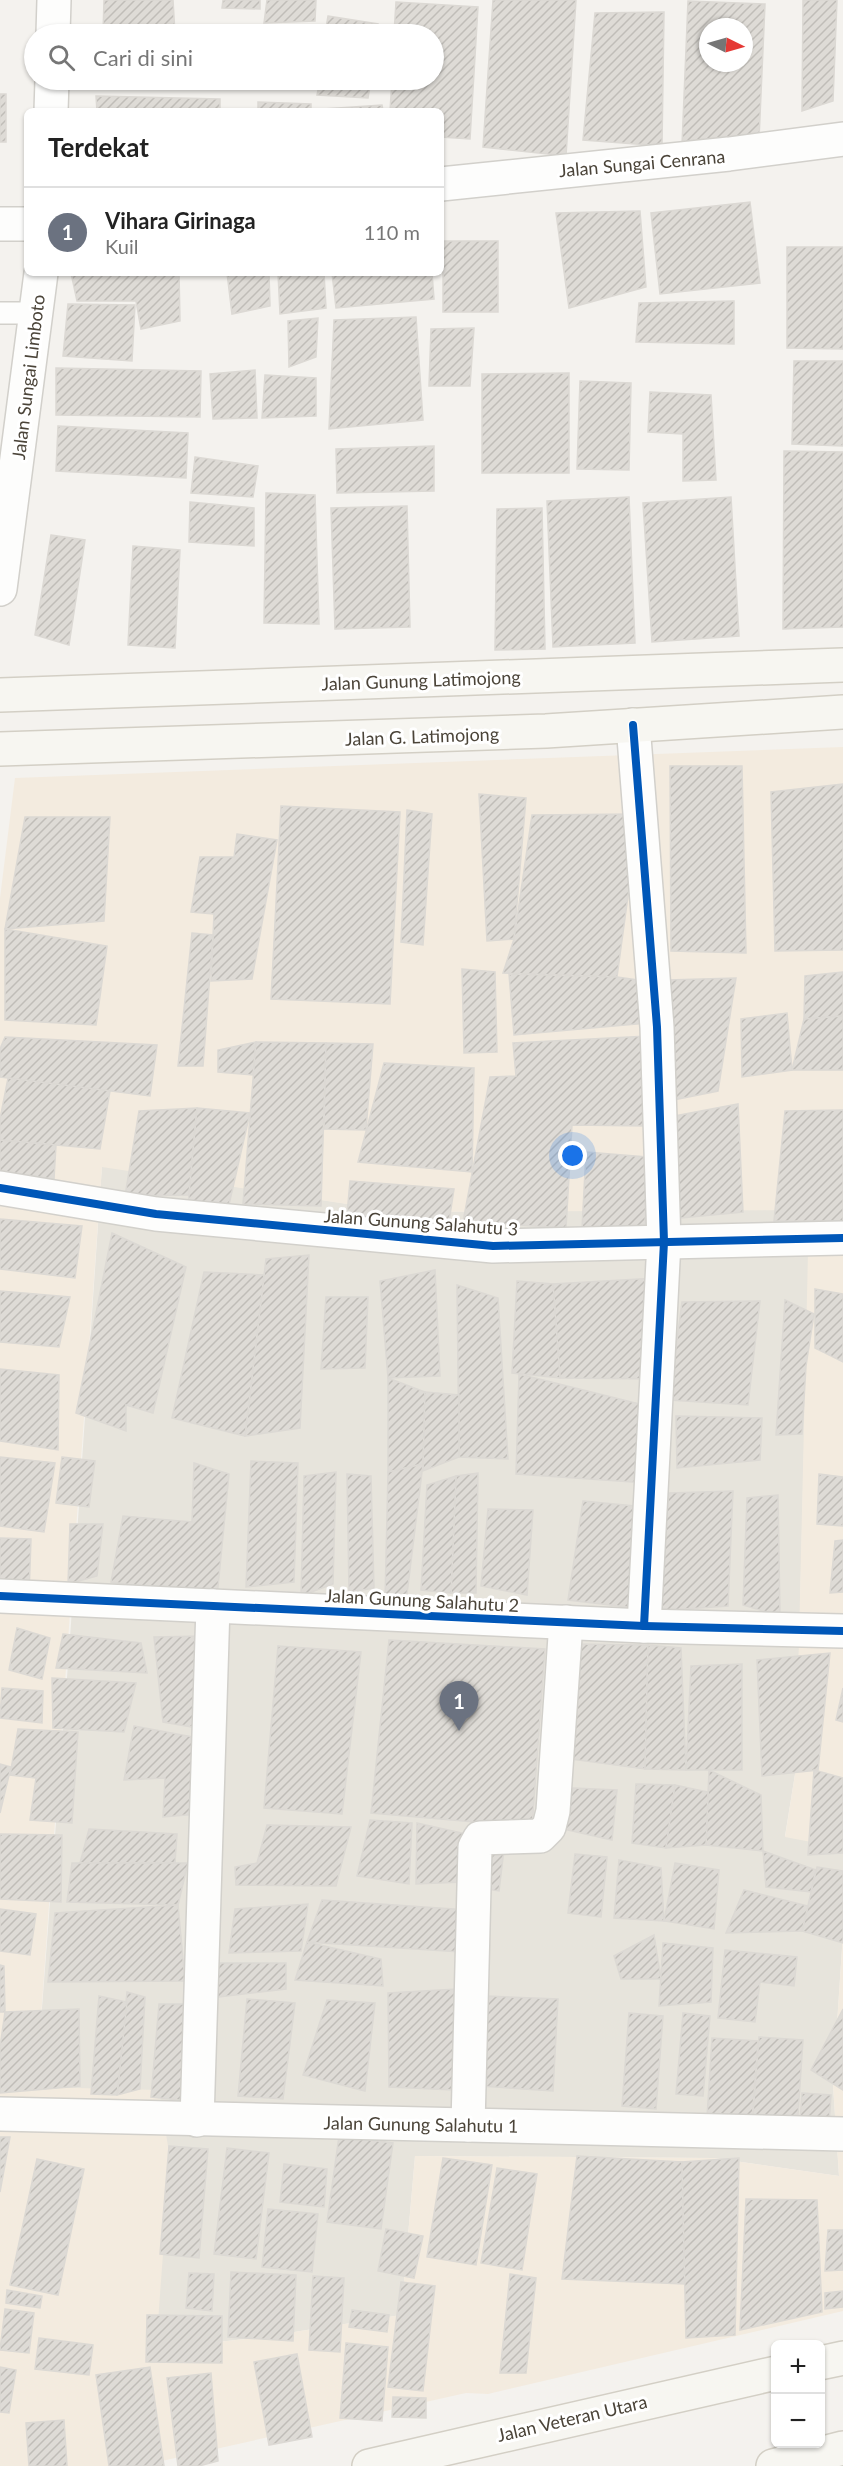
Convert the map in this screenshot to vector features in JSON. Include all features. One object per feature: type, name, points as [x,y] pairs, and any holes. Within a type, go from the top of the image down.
[{"type":"main road","name":"Jalan Gunung Latimojong","points":[[0,695],[843,665]]},
{"type":"main road","name":"Jalan G. Latimojong","points":[[0,749],[458,735],[843,712]]},
{"type":"main road","points":[[825,2362],[843,2358]]},
{"type":"main road","name":"Jalan Veteran Utara","points":[[369,2466],[771,2374]]},
{"type":"main road","points":[[772,2466],[843,2448]]},
{"type":"street","points":[[53,24],[54,0]]},
{"type":"street","points":[[51,108],[52,90]]},
{"type":"street","name":"Jalan Sungai Cenrana","points":[[444,184],[729,154],[843,139]]},
{"type":"street","points":[[0,224],[24,224]]},
{"type":"street","name":"Jalan Sungai Limboto","points":[[0,589],[41,276]]},
{"type":"street","points":[[633,725],[657,1027],[664,1242],[645,1626]]},
{"type":"street","name":"Jalan Gunung Salahutu 3","points":[[0,1188],[156,1214],[493,1246],[843,1238]]},
{"type":"street","name":"Jalan Gunung Salahutu 2","points":[[0,1596],[645,1626],[843,1631]]},
{"type":"street","points":[[197,2120],[213,1606]]},
{"type":"street","points":[[468,2125],[476,1847],[480,1838],[540,1836],[549,1827],[553,1811],[566,1622]]},
{"type":"street","name":"Jalan Gunung Salahutu 1","points":[[0,2114],[843,2134]]},
{"type":"lane","points":[[0,313],[36,314]]},
{"type":"shaded area","points":[[843,747],[843,1848],[785,1837],[796,1768],[809,1210],[400,1212],[102,1167],[36,2087],[159,2090],[170,2159],[156,2349],[263,2337],[401,2315],[415,2156],[714,2158],[839,2176],[833,2085],[843,1933],[843,2311],[488,2394],[466,2393],[139,2466],[0,2466],[0,898],[15,778]]},
{"type":"shaded area","points":[[102,1166],[400,1212],[810,1209],[796,1768],[785,1836],[843,1848],[843,1933],[833,2085],[839,2176],[714,2158],[415,2156],[401,2315],[263,2337],[156,2349],[36,2087],[70,1638]]},
{"type":"building","points":[[104,0],[173,0],[174,24],[103,24]]},
{"type":"building","points":[[223,0],[260,0],[260,9],[222,8]]},
{"type":"building","points":[[267,0],[316,0],[315,21],[264,23]]},
{"type":"building","points":[[493,0],[576,0],[566,156],[483,147]]},
{"type":"building","points":[[803,0],[837,0],[833,101],[802,111]]},
{"type":"building","points":[[688,1],[765,4],[759,139],[682,145]]},
{"type":"building","points":[[396,2],[478,7],[470,139],[444,137],[444,108],[390,108],[391,90],[444,90],[444,24],[395,24]]},
{"type":"building","points":[[664,12],[662,146],[583,140],[595,13]]},
{"type":"building","points":[[328,16],[378,24],[327,24]]},
{"type":"building","points":[[318,90],[369,90],[368,98],[317,95]]},
{"type":"building","points":[[0,94],[6,94],[6,142],[0,142]]},
{"type":"building","points":[[96,96],[220,99],[220,108],[97,108]]},
{"type":"building","points":[[258,102],[311,104],[311,108],[258,108]]},
{"type":"building","points":[[382,105],[382,108],[338,108]]},
{"type":"building","points":[[750,202],[760,283],[660,294],[651,213]]},
{"type":"building","points":[[640,211],[646,287],[569,308],[556,213]]},
{"type":"building","points":[[444,241],[498,241],[498,312],[443,312]]},
{"type":"building","points":[[787,247],[843,247],[843,349],[787,348]]},
{"type":"building","points":[[72,276],[179,276],[180,321],[141,329],[136,301],[77,301]]},
{"type":"building","points":[[227,276],[269,276],[270,306],[232,314]]},
{"type":"building","points":[[278,276],[324,276],[326,308],[280,314]]},
{"type":"building","points":[[332,276],[432,276],[434,299],[336,308]]},
{"type":"building","points":[[734,301],[734,344],[636,342],[639,303]]},
{"type":"building","points":[[68,304],[135,305],[132,361],[63,356]]},
{"type":"building","points":[[416,317],[423,420],[329,429],[334,320]]},
{"type":"building","points":[[318,318],[316,357],[289,367],[288,321]]},
{"type":"building","points":[[474,328],[470,386],[429,386],[431,329]]},
{"type":"building","points":[[794,361],[843,361],[843,446],[792,444]]},
{"type":"building","points":[[56,368],[201,371],[200,417],[56,415]]},
{"type":"building","points":[[255,370],[257,418],[213,419],[210,374]]},
{"type":"building","points":[[569,373],[569,473],[482,473],[482,374]]},
{"type":"building","points":[[265,375],[316,378],[316,416],[262,418]]},
{"type":"building","points":[[580,381],[631,383],[629,470],[577,469]]},
{"type":"building","points":[[650,392],[711,395],[716,480],[683,481],[683,434],[648,432]]},
{"type":"building","points":[[58,426],[188,433],[186,478],[56,471]]},
{"type":"building","points":[[434,446],[434,491],[337,493],[336,449]]},
{"type":"building","points":[[784,451],[843,452],[843,627],[783,629]]},
{"type":"building","points":[[195,457],[258,466],[253,497],[191,493]]},
{"type":"building","points":[[266,493],[315,495],[319,624],[264,623]]},
{"type":"building","points":[[629,497],[635,643],[553,647],[547,501]]},
{"type":"building","points":[[731,497],[739,636],[652,642],[643,503]]},
{"type":"building","points":[[190,502],[254,508],[254,546],[189,542]]},
{"type":"building","points":[[407,506],[410,627],[335,629],[331,508]]},
{"type":"building","points":[[542,508],[545,649],[495,650],[497,509]]},
{"type":"building","points":[[51,535],[85,540],[69,645],[35,635]]},
{"type":"building","points":[[133,546],[180,550],[175,648],[128,645]]},
{"type":"building","points":[[670,766],[742,766],[746,953],[671,951]]},
{"type":"building","points":[[843,784],[843,950],[775,951],[771,792]]},
{"type":"building","points":[[479,794],[526,798],[514,939],[487,941]]},
{"type":"building","points":[[281,806],[400,812],[390,1004],[271,999]]},
{"type":"building","points":[[407,810],[432,814],[423,945],[401,942]]},
{"type":"building","points":[[635,814],[634,852],[617,977],[503,973],[514,939],[532,815]]},
{"type":"building","points":[[25,817],[110,817],[104,921],[5,929]]},
{"type":"building","points":[[237,834],[277,840],[252,979],[211,981],[214,914],[191,912],[200,857],[234,857]]},
{"type":"building","points":[[5,929],[107,946],[96,1025],[5,1020]]},
{"type":"building","points":[[192,933],[213,935],[203,1066],[178,1066]]},
{"type":"building","points":[[462,969],[495,972],[497,1052],[464,1053]]},
{"type":"building","points":[[843,972],[843,1016],[804,1019],[805,976]]},
{"type":"building","points":[[509,974],[617,977],[645,981],[647,1023],[514,1035]]},
{"type":"building","points":[[736,978],[718,1091],[668,1101],[668,980]]},
{"type":"building","points":[[787,1013],[792,1070],[742,1077],[741,1019]]},
{"type":"building","points":[[843,1016],[843,1070],[792,1070],[804,1019]]},
{"type":"building","points":[[648,1036],[647,1126],[572,1125],[566,1228],[463,1222],[490,1077],[516,1076],[513,1043]]},
{"type":"building","points":[[5,1037],[157,1045],[150,1096],[0,1077],[0,1049]]},
{"type":"building","points":[[256,1042],[253,1075],[218,1072],[218,1050]]},
{"type":"building","points":[[256,1042],[326,1043],[321,1206],[243,1204]]},
{"type":"building","points":[[326,1043],[373,1044],[366,1130],[324,1129]]},
{"type":"building","points":[[384,1063],[474,1068],[472,1172],[358,1162]]},
{"type":"building","points":[[8,1078],[110,1091],[100,1149],[0,1140],[0,1119]]},
{"type":"building","points":[[738,1104],[743,1212],[671,1219],[675,1116]]},
{"type":"building","points":[[197,1108],[189,1195],[125,1196],[139,1111]]},
{"type":"building","points":[[197,1108],[250,1113],[228,1209],[187,1216]]},
{"type":"building","points":[[843,1110],[843,1221],[774,1221],[785,1111]]},
{"type":"building","points":[[0,1140],[56,1145],[54,1179],[0,1174]]},
{"type":"building","points":[[586,1152],[647,1157],[645,1226],[582,1229]]},
{"type":"building","points":[[350,1181],[454,1189],[449,1222],[347,1215]]},
{"type":"building","points":[[0,1219],[82,1226],[75,1278],[0,1269]]},
{"type":"building","points":[[112,1233],[186,1267],[153,1413],[126,1405],[126,1431],[76,1413]]},
{"type":"building","points":[[309,1255],[300,1428],[245,1436],[266,1259]]},
{"type":"building","points":[[435,1270],[440,1376],[388,1378],[380,1281]]},
{"type":"building","points":[[204,1272],[264,1275],[245,1436],[172,1418]]},
{"type":"building","points":[[656,1278],[654,1379],[560,1378],[553,1284]]},
{"type":"building","points":[[517,1281],[553,1284],[560,1378],[512,1373]]},
{"type":"building","points":[[457,1285],[498,1298],[508,1459],[459,1457]]},
{"type":"building","points":[[815,1289],[843,1294],[843,1362],[815,1348]]},
{"type":"building","points":[[0,1291],[70,1297],[59,1347],[0,1342]]},
{"type":"building","points":[[326,1297],[368,1297],[365,1368],[321,1369]]},
{"type":"building","points":[[785,1300],[814,1314],[806,1366],[802,1434],[776,1435]]},
{"type":"building","points":[[760,1301],[748,1405],[669,1400],[682,1302]]},
{"type":"building","points":[[0,1369],[59,1375],[58,1450],[0,1441]]},
{"type":"building","points":[[519,1374],[648,1406],[647,1483],[516,1474]]},
{"type":"building","points":[[388,1378],[425,1392],[423,1464],[388,1472]]},
{"type":"building","points":[[425,1392],[459,1395],[459,1457],[423,1471]]},
{"type":"building","points":[[676,1416],[762,1418],[760,1460],[677,1468]]},
{"type":"building","points":[[0,1457],[55,1463],[44,1532],[0,1526]]},
{"type":"building","points":[[62,1457],[95,1461],[89,1507],[56,1503]]},
{"type":"building","points":[[251,1461],[298,1463],[294,1582],[246,1587]]},
{"type":"building","points":[[194,1463],[229,1474],[217,1597],[111,1582],[123,1516],[192,1522]]},
{"type":"building","points":[[423,1464],[407,1594],[385,1600],[388,1472]]},
{"type":"building","points":[[336,1472],[333,1584],[301,1596],[304,1476]]},
{"type":"building","points":[[478,1473],[476,1593],[451,1593],[456,1476]]},
{"type":"building","points":[[347,1474],[371,1476],[374,1588],[349,1592]]},
{"type":"building","points":[[819,1474],[843,1477],[843,1526],[817,1524]]},
{"type":"building","points":[[456,1476],[451,1593],[421,1590],[427,1485]]},
{"type":"building","points":[[733,1491],[728,1606],[656,1611],[669,1493]]},
{"type":"building","points":[[778,1495],[780,1616],[743,1605],[747,1498]]},
{"type":"building","points":[[583,1501],[645,1507],[635,1608],[568,1600]]},
{"type":"building","points":[[488,1509],[533,1510],[527,1595],[481,1586]]},
{"type":"building","points":[[70,1524],[103,1524],[97,1576],[68,1584]]},
{"type":"building","points":[[0,1538],[31,1539],[29,1595],[0,1592]]},
{"type":"building","points":[[843,1540],[843,1592],[830,1593],[835,1541]]},
{"type":"building","points":[[17,1628],[50,1638],[42,1679],[9,1670]]},
{"type":"building","points":[[63,1634],[141,1643],[147,1673],[56,1668]]},
{"type":"building","points":[[204,1636],[204,1729],[163,1722],[154,1637]]},
{"type":"building","points":[[389,1640],[545,1649],[532,1827],[371,1813]]},
{"type":"building","points":[[574,1644],[648,1645],[645,1769],[564,1758]]},
{"type":"building","points":[[648,1645],[681,1648],[686,1770],[645,1769]]},
{"type":"building","points":[[278,1646],[361,1652],[342,1814],[264,1808]]},
{"type":"building","points":[[830,1653],[818,1770],[762,1776],[757,1660]]},
{"type":"building","points":[[742,1664],[742,1770],[686,1770],[691,1666]]},
{"type":"building","points":[[52,1678],[136,1683],[124,1732],[53,1728]]},
{"type":"building","points":[[2,1688],[43,1691],[42,1723],[0,1718]]},
{"type":"building","points":[[843,1688],[843,1722],[836,1720]]},
{"type":"building","points":[[134,1726],[199,1738],[198,1814],[163,1817],[165,1778],[124,1780]]},
{"type":"building","points":[[18,1729],[78,1732],[72,1823],[30,1820],[36,1778],[10,1775]]},
{"type":"building","points":[[0,1764],[11,1767],[0,1813]]},
{"type":"building","points":[[709,1770],[761,1795],[763,1851],[706,1845]]},
{"type":"building","points":[[814,1770],[843,1778],[843,1853],[808,1855]]},
{"type":"building","points":[[636,1784],[675,1785],[666,1848],[632,1843]]},
{"type":"building","points":[[675,1785],[708,1792],[706,1845],[666,1848]]},
{"type":"building","points":[[573,1788],[617,1790],[612,1840],[563,1829]]},
{"type":"building","points":[[370,1820],[412,1823],[409,1884],[357,1876]]},
{"type":"building","points":[[417,1823],[471,1835],[463,1882],[416,1884]]},
{"type":"building","points":[[267,1825],[351,1827],[336,1886],[236,1885],[235,1867],[257,1863]]},
{"type":"building","points":[[89,1829],[177,1834],[175,1863],[80,1863]]},
{"type":"building","points":[[0,1834],[62,1835],[61,1902],[0,1899]]},
{"type":"building","points":[[505,1841],[499,1891],[474,1887],[485,1844]]},
{"type":"building","points":[[763,1851],[816,1870],[811,1892],[766,1887]]},
{"type":"building","points":[[575,1854],[607,1857],[601,1917],[568,1913]]},
{"type":"building","points":[[619,1860],[661,1868],[664,1921],[614,1918]]},
{"type":"building","points":[[72,1863],[188,1863],[178,1905],[67,1902]]},
{"type":"building","points":[[675,1863],[719,1870],[714,1929],[664,1921]]},
{"type":"building","points":[[817,1867],[843,1871],[843,1943],[802,1931]]},
{"type":"building","points":[[744,1890],[808,1906],[802,1931],[726,1933]]},
{"type":"building","points":[[322,1900],[468,1910],[461,1952],[307,1942]]},
{"type":"building","points":[[308,1904],[301,1951],[229,1953],[235,1909]]},
{"type":"building","points":[[178,1905],[185,1981],[48,1982],[55,1913]]},
{"type":"building","points":[[0,1909],[36,1914],[30,1955],[0,1951]]},
{"type":"building","points":[[654,1935],[661,1979],[621,1979],[614,1956]]},
{"type":"building","points":[[307,1942],[381,1959],[383,1986],[295,1980]]},
{"type":"building","points":[[663,1943],[713,1948],[711,2002],[659,2006]]},
{"type":"building","points":[[725,1950],[797,1957],[794,1986],[760,1982],[755,2022],[718,2018]]},
{"type":"building","points":[[218,1963],[286,1963],[286,1989],[211,1998]]},
{"type":"building","points":[[0,1965],[4,1966],[5,2012],[0,2012]]},
{"type":"building","points":[[457,1989],[454,2090],[389,2087],[388,1993]]},
{"type":"building","points":[[127,1992],[145,1997],[140,2089],[117,2095]]},
{"type":"building","points":[[99,1996],[127,2002],[117,2095],[91,2094]]},
{"type":"building","points":[[487,1996],[558,1999],[553,2091],[481,2086]]},
{"type":"building","points":[[247,1999],[295,2003],[283,2099],[238,2096]]},
{"type":"building","points":[[327,2000],[375,2003],[365,2091],[303,2075]]},
{"type":"building","points":[[159,2004],[198,2004],[188,2101],[151,2097]]},
{"type":"building","points":[[79,2009],[80,2086],[0,2093],[0,2047],[5,2012]]},
{"type":"building","points":[[843,2009],[843,2090],[811,2070]]},
{"type":"building","points":[[629,2013],[663,2016],[656,2109],[622,2106]]},
{"type":"building","points":[[683,2013],[710,2016],[703,2096],[676,2094]]},
{"type":"building","points":[[759,2037],[803,2040],[797,2130],[752,2127]]},
{"type":"building","points":[[712,2038],[758,2041],[752,2120],[707,2117]]},
{"type":"building","points":[[802,2093],[831,2095],[829,2123],[800,2121]]},
{"type":"building","points":[[339,2136],[393,2143],[381,2229],[327,2222]]},
{"type":"building","points":[[0,2137],[10,2137],[0,2192]]},
{"type":"building","points":[[169,2146],[208,2149],[199,2258],[160,2254]]},
{"type":"building","points":[[227,2148],[269,2153],[256,2259],[214,2254]]},
{"type":"building","points":[[577,2156],[682,2162],[685,2284],[562,2279]]},
{"type":"building","points":[[443,2158],[492,2165],[476,2265],[427,2257]]},
{"type":"building","points":[[739,2158],[735,2335],[686,2338],[682,2162]]},
{"type":"building","points":[[37,2159],[84,2169],[58,2295],[10,2285]]},
{"type":"building","points":[[284,2164],[327,2169],[324,2207],[280,2202]]},
{"type":"building","points":[[497,2168],[537,2174],[522,2270],[481,2263]]},
{"type":"building","points":[[746,2199],[817,2200],[822,2312],[740,2330]]},
{"type":"building","points":[[268,2209],[318,2214],[312,2272],[262,2267]]},
{"type":"building","points":[[386,2229],[423,2236],[414,2278],[378,2271]]},
{"type":"building","points":[[828,2230],[843,2230],[843,2270],[825,2271]]},
{"type":"building","points":[[231,2272],[296,2275],[293,2341],[228,2337]]},
{"type":"building","points":[[189,2273],[214,2274],[212,2311],[186,2308]]},
{"type":"building","points":[[510,2274],[536,2278],[526,2373],[500,2373]]},
{"type":"building","points":[[313,2276],[344,2278],[340,2352],[309,2350]]},
{"type":"building","points":[[401,2282],[435,2286],[423,2391],[388,2387]]},
{"type":"building","points":[[7,2290],[42,2296],[40,2308],[6,2303]]},
{"type":"building","points":[[843,2291],[843,2307],[825,2309],[825,2293]]},
{"type":"building","points":[[5,2309],[34,2313],[29,2353],[0,2350]]},
{"type":"building","points":[[352,2310],[389,2315],[387,2332],[349,2327]]},
{"type":"building","points":[[147,2315],[222,2316],[222,2363],[146,2362]]},
{"type":"building","points":[[39,2338],[93,2345],[89,2375],[35,2369]]},
{"type":"building","points":[[346,2343],[388,2347],[382,2421],[340,2418]]},
{"type":"building","points":[[297,2354],[312,2437],[269,2445],[254,2362]]},
{"type":"building","points":[[0,2367],[16,2370],[9,2413],[0,2412]]},
{"type":"building","points":[[150,2367],[164,2466],[109,2466],[96,2375]]},
{"type":"building","points":[[211,2373],[218,2461],[199,2466],[178,2466],[167,2378]]},
{"type":"building","points":[[393,2397],[426,2398],[426,2418],[392,2417]]},
{"type":"building","points":[[64,2420],[67,2466],[29,2466],[26,2423]]},
{"type":"cycle path","points":[[633,725],[657,1027],[664,1242],[644,1626]]},
{"type":"cycle path","points":[[0,1188],[156,1214],[493,1246],[843,1238]]},
{"type":"cycle path","points":[[0,1596],[644,1626],[843,1631]]},
{"type":"place","name":"Vihara Girinaga","points":[[459,1731]]}]
